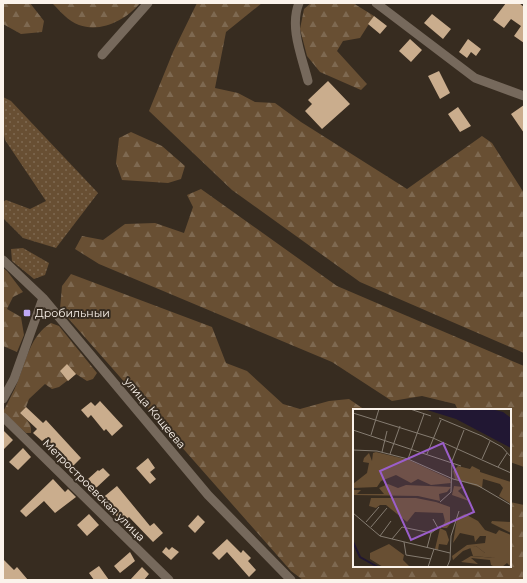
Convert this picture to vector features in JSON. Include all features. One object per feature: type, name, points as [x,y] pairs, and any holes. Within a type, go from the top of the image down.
[{"type":"street","points":[[102,55],[148,3]]},
{"type":"street","points":[[300,3],[296,10],[295,26],[308,81]]},
{"type":"street","points":[[376,3],[475,78],[524,96]]},
{"type":"street","name":"улица Кощеева","points":[[3,260],[43,298],[208,495],[291,580]]},
{"type":"street","points":[[3,399],[14,378],[43,298]]},
{"type":"street","name":"Метростроевская улица","points":[[3,417],[169,580]]},
{"type":"green space","points":[[3,3],[30,3],[44,21],[42,32],[21,34],[3,24]]},
{"type":"green space","points":[[52,3],[140,3],[128,15],[120,20],[104,26],[87,27],[71,21]]},
{"type":"green space","points":[[197,3],[262,3],[226,32],[215,88],[238,93],[255,102],[275,103],[301,122],[407,189],[482,136],[492,143],[524,193],[524,353],[360,282],[232,190],[149,111],[173,52]]},
{"type":"green space","points":[[311,3],[353,3],[374,16],[360,38],[343,41],[337,51],[367,84],[361,90],[320,72],[307,56],[300,29],[304,9]]},
{"type":"green space","points":[[3,97],[11,101],[98,193],[56,248],[23,238],[3,218],[3,202],[6,200],[30,209],[46,201],[5,140],[3,129]]},
{"type":"green space","points":[[131,132],[162,146],[185,166],[181,179],[168,183],[122,180],[116,163],[119,138]]},
{"type":"green space","points":[[201,189],[337,286],[524,366],[524,467],[511,462],[511,409],[458,409],[455,404],[422,396],[392,401],[332,362],[99,264],[75,249],[82,236],[103,240],[125,224],[155,223],[184,233],[193,207],[187,195]]},
{"type":"green space","points":[[23,248],[49,263],[45,275],[34,279],[12,261],[11,249]]},
{"type":"green space","points":[[3,268],[23,292],[13,297],[7,309],[21,317],[24,335],[17,352],[3,346]]},
{"type":"green space","points":[[71,274],[212,327],[226,363],[247,371],[283,404],[300,409],[329,401],[349,399],[364,409],[353,409],[353,567],[511,567],[511,502],[524,505],[524,580],[303,580],[291,571],[60,309],[62,286]]},
{"type":"green space","points":[[51,323],[59,326],[97,373],[93,379],[87,381],[76,374],[59,387],[52,389],[45,384],[29,399],[26,407],[20,413],[31,427],[31,433],[26,433],[3,412],[34,341],[44,328]]},
{"type":"building","points":[[506,3],[519,3],[524,7],[524,43],[514,36],[521,26],[511,19],[504,28],[493,20]]},
{"type":"building","points":[[432,14],[451,29],[443,39],[424,23]]},
{"type":"building","points":[[374,16],[387,26],[380,34],[368,24]]},
{"type":"building","points":[[410,39],[422,50],[411,62],[399,51]]},
{"type":"building","points":[[468,39],[481,49],[476,56],[471,52],[467,58],[459,52]]},
{"type":"building","points":[[439,71],[450,93],[440,99],[428,76]]},
{"type":"building","points":[[328,81],[350,104],[322,129],[305,111],[312,104],[308,100]]},
{"type":"building","points":[[524,105],[524,133],[511,114]]},
{"type":"building","points":[[458,107],[471,126],[460,132],[448,114]]},
{"type":"building","points":[[67,364],[76,374],[68,381],[60,371]]},
{"type":"building","points":[[100,401],[123,426],[112,436],[106,429],[104,431],[91,415],[88,418],[81,410],[91,402],[95,406]]},
{"type":"building","points":[[26,407],[43,423],[46,420],[81,458],[73,466],[66,458],[63,461],[55,453],[58,450],[46,438],[42,441],[33,433],[37,429],[20,413]]},
{"type":"building","points":[[3,430],[13,440],[3,450]]},
{"type":"building","points":[[23,448],[31,457],[18,470],[9,462]]},
{"type":"building","points":[[148,458],[155,468],[150,472],[156,479],[150,484],[136,468]]},
{"type":"building","points":[[103,468],[110,475],[96,488],[88,479],[98,470],[99,471]]},
{"type":"building","points":[[53,479],[65,492],[68,489],[76,497],[55,513],[44,501],[26,517],[20,511]]},
{"type":"building","points":[[117,486],[150,526],[154,523],[163,533],[153,542],[129,517],[123,522],[100,500]]},
{"type":"building","points":[[89,514],[99,525],[87,536],[77,525]]},
{"type":"building","points":[[198,515],[205,522],[195,533],[188,526]]},
{"type":"building","points":[[227,539],[241,553],[243,550],[251,558],[248,561],[256,570],[249,577],[227,552],[219,560],[212,553]]},
{"type":"building","points":[[166,547],[169,550],[172,547],[179,552],[171,560],[162,552]]},
{"type":"building","points":[[130,552],[135,561],[120,573],[114,566]]},
{"type":"building","points":[[3,559],[14,570],[17,567],[28,580],[3,580]]},
{"type":"building","points":[[99,566],[109,580],[94,580],[89,573]]},
{"type":"building","points":[[142,567],[149,574],[144,580],[130,580]]},
{"type":"place","name":"Дробильныи","points":[[27,313]]}]
